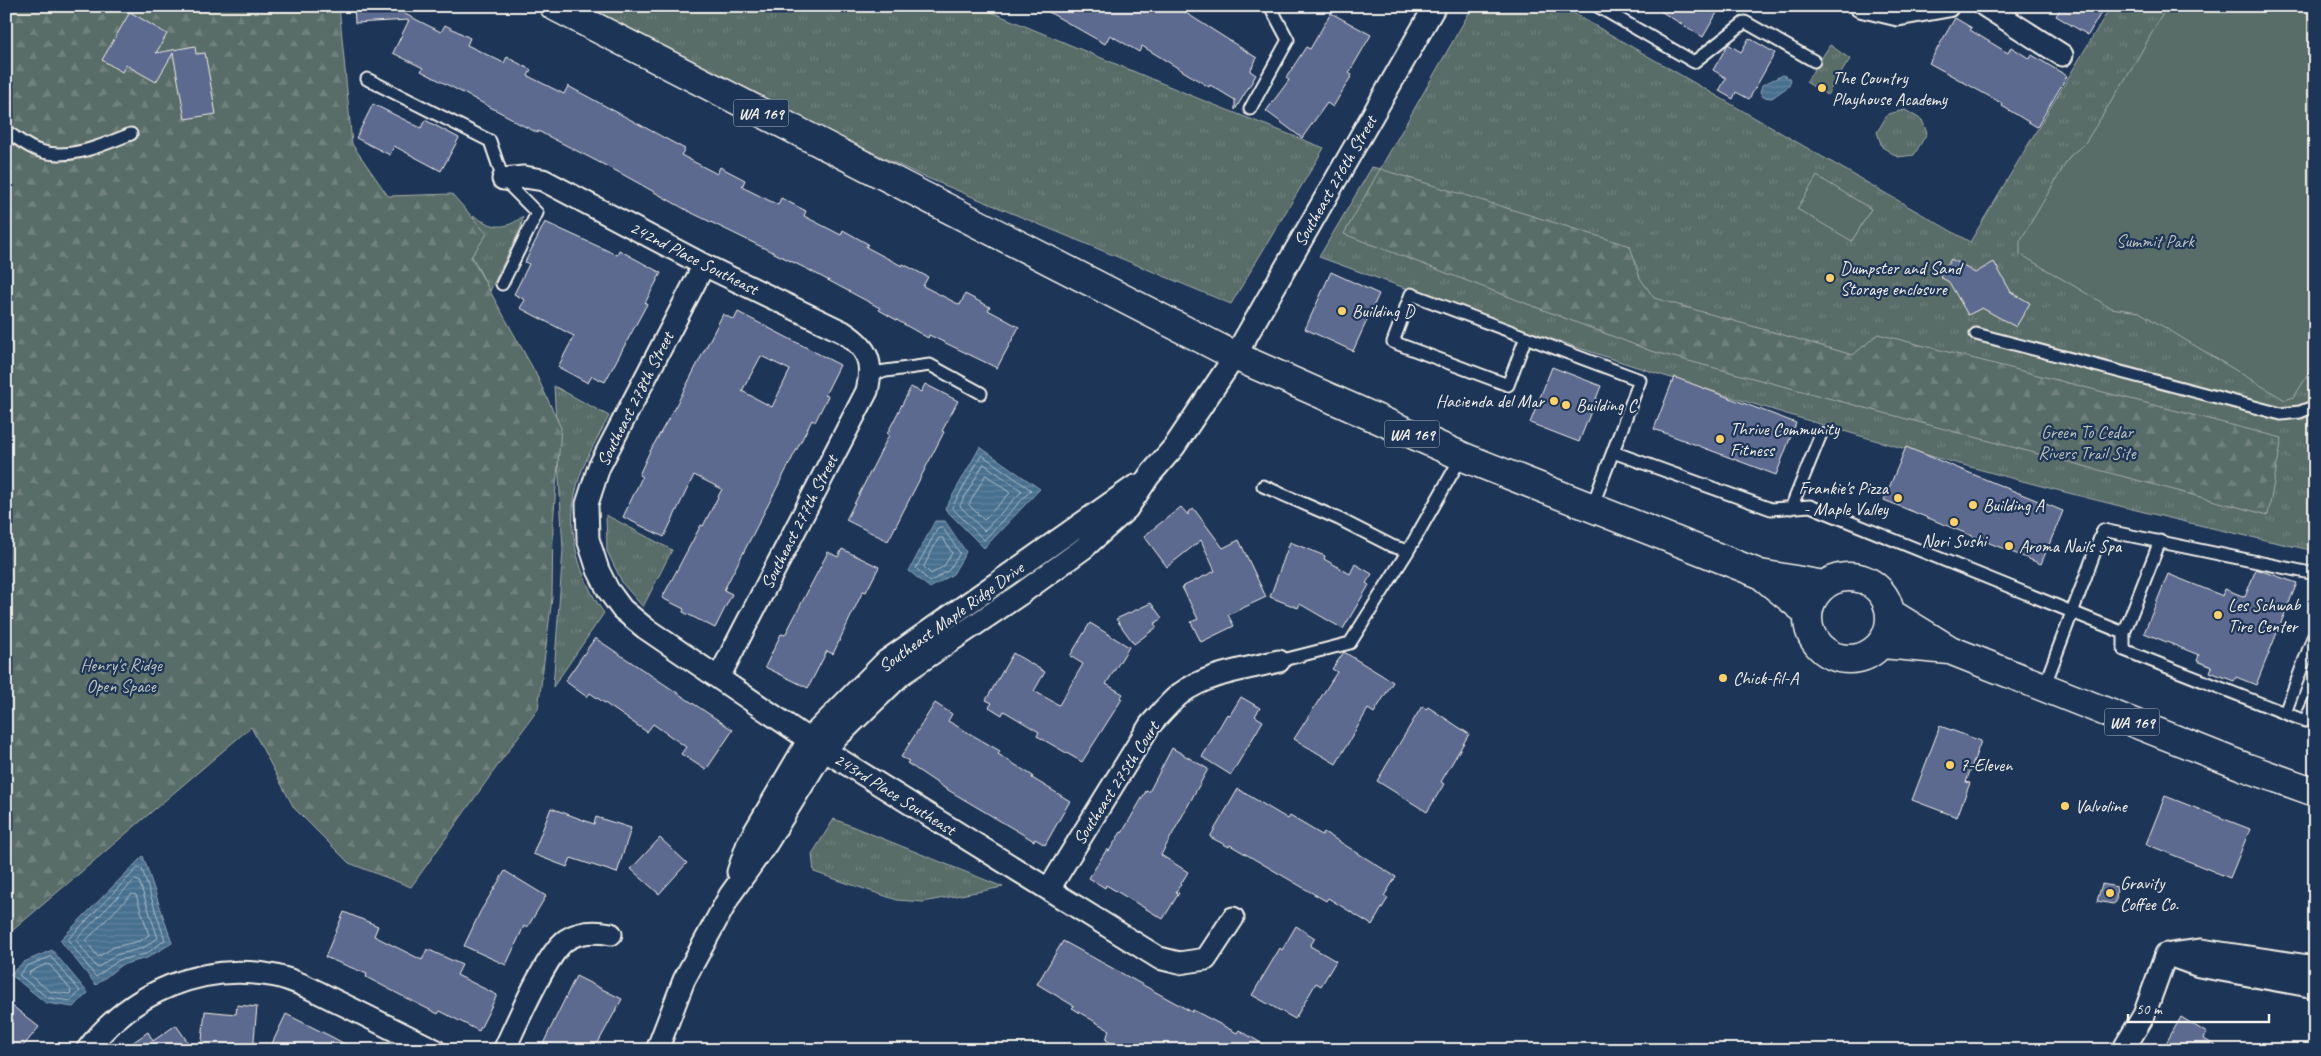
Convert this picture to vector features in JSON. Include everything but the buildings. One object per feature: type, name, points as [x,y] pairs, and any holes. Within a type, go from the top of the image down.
[{"type":"main road","name":"WA 169","points":[[554,6],[1235,356],[1462,456],[1760,574],[1824,585],[1844,577],[1865,580],[1882,593],[1890,613],[1950,650],[2245,767],[2315,792]]},
{"type":"main road","name":"WA 169","points":[[1760,574],[1808,613]]},
{"type":"main road","points":[[1824,585],[1816,593],[1808,613],[1808,624],[1813,639],[1823,651],[1833,657],[1843,660],[1859,658],[1874,652],[1882,644],[1887,634],[1890,613]]},
{"type":"main road","name":"WA 169","points":[[1882,644],[1950,650]]},
{"type":"street","name":"Southeast 276th Street","points":[[1235,356],[1435,6]]},
{"type":"street","points":[[1860,6],[1898,15],[1948,6]]},
{"type":"street","points":[[1985,6],[2062,55]]},
{"type":"street","name":"242nd Place Southeast","points":[[503,179],[524,177],[543,180],[704,265],[843,332],[855,340],[864,350],[871,369]]},
{"type":"street","name":"Southeast 278th Street","points":[[588,539],[588,504],[599,467],[704,265]]},
{"type":"street","name":"Southeast Maple Ridge Drive","points":[[657,1050],[684,980],[730,895],[767,843],[817,744],[902,674],[1022,594],[1084,548],[1127,509],[1149,476],[1191,424],[1235,356]]},
{"type":"street","name":"Southeast 277th Street","points":[[719,678],[868,391],[871,369]]},
{"type":"street","name":"243rd Place Southeast","points":[[588,539],[598,570],[608,590],[622,609],[645,628],[817,744],[1159,958],[1179,964],[1206,959],[1233,918]]},
{"type":"street","name":"Southeast 275th Court","points":[[1049,890],[1150,724],[1170,703],[1182,693],[1206,680],[1279,661]]},
{"type":"street","points":[[504,1050],[552,954],[566,940],[579,934],[594,931],[611,934]]},
{"type":"street","points":[[2166,954],[2201,950],[2315,967]]},
{"type":"street","points":[[2166,954],[2198,966],[2315,987]]},
{"type":"street","points":[[2123,1050],[2144,1015],[2166,954]]},
{"type":"street","points":[[88,1050],[101,1031],[124,1012],[155,991],[188,979],[214,973],[243,972],[276,976],[300,983],[435,1050]]},
{"type":"lane","points":[[1250,109],[1288,40],[1270,6]]},
{"type":"lane","points":[[1597,6],[1694,62],[1745,22],[1814,61]]},
{"type":"lane","points":[[367,79],[490,141],[503,179],[537,214],[502,284]]},
{"type":"lane","points":[[6,131],[40,151],[60,154],[88,150],[131,134]]},
{"type":"lane","points":[[1526,337],[1508,385],[1393,342],[1411,294],[1526,337],[1640,380],[1592,507]]},
{"type":"lane","points":[[1976,334],[2281,414],[2300,412],[2315,406]]},
{"type":"lane","points":[[871,369],[930,365],[981,393]]},
{"type":"lane","points":[[1791,508],[1821,434]]},
{"type":"lane","points":[[1612,452],[1771,510],[1810,506],[2124,633]]},
{"type":"lane","points":[[1279,661],[1350,643],[1408,550],[1462,456]]},
{"type":"lane","points":[[1263,486],[1392,546],[1408,550]]},
{"type":"lane","points":[[2044,687],[2103,530],[2315,574]]},
{"type":"lane","points":[[2160,541],[2124,633],[2124,650],[2305,721],[2315,700]]},
{"type":"lane","points":[[2285,713],[2315,632]]},
{"type":"green space","name":"Henry's Ridge Open Space","points":[[6,6],[339,6],[352,144],[388,196],[452,194],[487,234],[471,257],[535,372],[561,428],[553,523],[552,598],[538,709],[411,887],[349,863],[294,808],[251,727],[6,936]]},
{"type":"green space","points":[[573,6],[977,6],[1202,100],[1324,148],[1231,304],[920,175],[681,61]]},
{"type":"green space","name":"Summit Park","points":[[1473,6],[1561,6],[1970,242],[2111,6],[2315,6],[2315,551],[2188,523],[2062,491],[1812,422],[1564,343],[1319,257],[1372,167],[1380,169]]},
{"type":"green space","points":[[2167,6],[2315,6],[2315,363],[2294,397],[2285,400],[2139,312],[2111,308],[2020,254],[2020,241],[2070,156],[2085,143],[2131,70]]},
{"type":"green space","points":[[1830,45],[1850,59],[1827,95],[1806,82]]},
{"type":"green space","points":[[1905,110],[1922,120],[1927,133],[1914,155],[1898,157],[1882,147],[1877,132],[1888,114]]},
{"type":"green space","name":"Green To Cedar Rivers Trail Site","points":[[1380,169],[1630,246],[1640,278],[1654,298],[1853,355],[1878,334],[2282,438],[2268,515],[1651,351],[1344,234]]},
{"type":"green space","points":[[1817,176],[1871,209],[1852,241],[1797,209]]},
{"type":"green space","points":[[474,216],[493,225],[505,226],[523,216],[521,227],[490,291],[463,239]]},
{"type":"green space","points":[[554,386],[609,416],[580,477],[574,502],[573,519],[574,536],[581,569],[604,613],[553,687],[563,550]]},
{"type":"green space","points":[[606,515],[672,550],[643,607],[623,584],[607,551]]},
{"type":"green space","points":[[834,819],[1003,887],[923,902],[897,900],[814,872],[812,854]]},
{"type":"water","points":[[1783,75],[1791,79],[1789,86],[1772,98],[1763,97],[1760,92],[1762,85]]},
{"type":"water","points":[[980,447],[1040,489],[984,548],[945,509]]},
{"type":"water","points":[[935,521],[945,521],[966,552],[953,574],[930,588],[909,571]]},
{"type":"water","points":[[143,856],[172,943],[147,958],[121,965],[96,985],[60,940]]},
{"type":"water","points":[[52,950],[88,993],[73,1007],[46,1003],[10,974],[24,962]]},
{"type":"place","name":"The Country Playhouse Academy","points":[[1822,88]]},
{"type":"place","name":"Dumpster and Sand Storage enclosure","points":[[1830,278]]},
{"type":"place","name":"Building D","points":[[1342,311]]},
{"type":"place","name":"Hacienda del Mar","points":[[1554,401]]},
{"type":"place","name":"Building C","points":[[1566,405]]},
{"type":"place","name":"Thrive Community Fitness","points":[[1720,439]]},
{"type":"place","name":"Frankie's Pizza - Maple Valley","points":[[1898,498]]},
{"type":"place","name":"Building A","points":[[1973,505]]},
{"type":"place","name":"Nori Sushi","points":[[1954,522]]},
{"type":"place","name":"Aroma Nails Spa","points":[[2009,546]]},
{"type":"place","name":"Les Schwab Tire Center","points":[[2218,615]]},
{"type":"place","name":"Chick-fil-A","points":[[1723,678]]},
{"type":"place","name":"7-Eleven","points":[[1950,765]]},
{"type":"place","name":"Valvoline","points":[[2065,806]]},
{"type":"place","name":"Gravity Coffee Co.","points":[[2110,893]]}]
